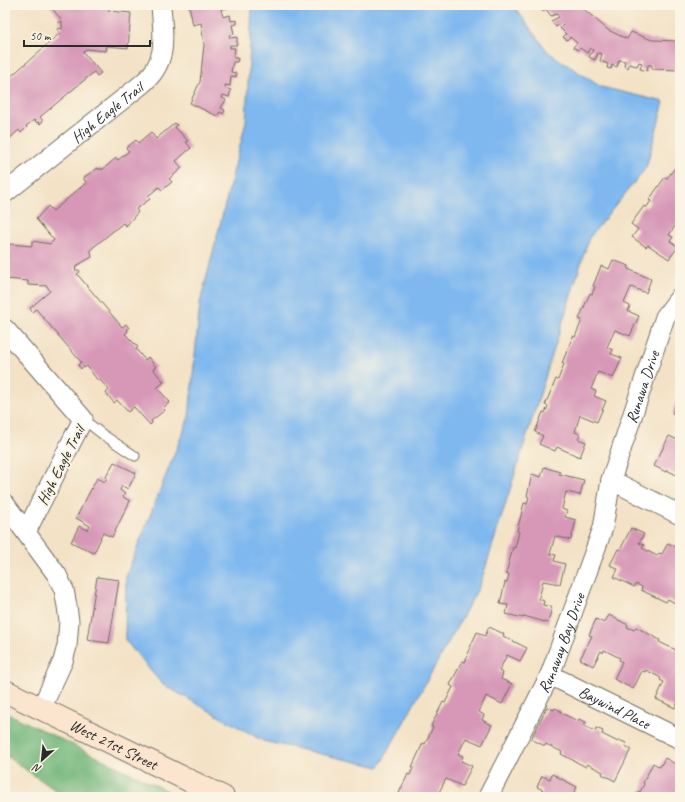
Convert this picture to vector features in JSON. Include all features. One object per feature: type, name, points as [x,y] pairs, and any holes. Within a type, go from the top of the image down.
[{"type":"street","name":"High Eagle Trail","points":[[5,193],[142,84],[153,73],[163,47],[161,5]]},
{"type":"street","name":"Runawa Drive","points":[[611,480],[665,317],[680,297]]},
{"type":"street","name":"High Eagle Trail","points":[[5,329],[83,419],[26,532]]},
{"type":"street","points":[[611,480],[680,515]]},
{"type":"street","name":"Runaway Bay Drive","points":[[488,797],[550,675],[602,528],[611,480]]},
{"type":"street","points":[[5,504],[57,575],[66,598],[69,621],[67,646],[41,709]]},
{"type":"street","name":"Baywind Place","points":[[550,675],[680,739]]},
{"type":"street","name":"West 21st Street","points":[[5,691],[223,797]]},
{"type":"lane","points":[[83,419],[102,434],[135,456]]},
{"type":"green space","points":[[5,712],[180,797],[65,797],[5,755]]},
{"type":"water","points":[[252,5],[513,5],[548,52],[601,87],[664,102],[646,168],[589,238],[480,585],[379,767],[263,741],[162,684],[125,640],[126,576],[189,417],[200,303],[246,122]]},
{"type":"building","points":[[49,5],[90,5],[109,7],[109,11],[131,13],[128,48],[107,46],[106,51],[86,49],[83,52],[101,73],[97,76],[94,72],[40,117],[43,121],[40,124],[34,120],[26,126],[27,127],[21,133],[19,130],[8,140],[10,143],[5,148],[5,76],[8,79],[60,33],[57,29],[62,29],[62,21],[59,23],[58,21],[61,19]]},
{"type":"building","points":[[189,5],[228,5],[228,8],[221,9],[223,17],[230,15],[231,21],[237,20],[237,24],[232,25],[234,34],[229,35],[230,38],[237,37],[237,45],[230,45],[230,48],[235,48],[234,58],[238,58],[237,62],[233,62],[231,72],[236,73],[236,77],[231,76],[230,86],[225,85],[225,88],[231,90],[229,97],[223,95],[222,98],[226,100],[221,108],[225,110],[223,114],[220,112],[217,116],[190,103],[200,82],[204,45],[201,23],[193,25]]},
{"type":"building","points":[[543,5],[579,5],[608,30],[627,39],[631,32],[652,40],[680,41],[680,70],[652,69],[652,65],[648,65],[647,71],[640,69],[642,63],[639,62],[637,66],[629,64],[628,68],[624,66],[625,61],[619,60],[617,67],[612,65],[611,69],[607,68],[608,64],[600,61],[602,54],[598,53],[595,60],[589,57],[593,50],[590,48],[587,53],[580,48],[578,50],[573,47],[577,43],[570,37],[567,40],[563,37],[566,34],[560,28],[563,25],[561,23],[556,27],[551,21],[559,17],[557,14],[551,16],[546,9],[542,11],[540,7]]},
{"type":"building","points":[[175,123],[177,125],[175,127],[188,141],[186,142],[191,148],[176,161],[182,168],[169,179],[172,182],[162,190],[159,187],[148,196],[150,199],[136,209],[138,212],[126,226],[123,223],[90,250],[92,257],[76,266],[75,270],[79,270],[80,272],[77,274],[122,327],[126,324],[129,328],[125,334],[138,347],[136,349],[145,360],[148,357],[156,367],[153,369],[164,382],[157,388],[170,402],[163,408],[165,410],[151,421],[152,423],[150,425],[134,407],[128,412],[117,400],[114,403],[106,393],[109,390],[100,380],[98,381],[87,366],[84,368],[83,366],[81,369],[78,365],[81,362],[36,309],[32,312],[30,308],[50,291],[47,286],[28,285],[28,281],[6,279],[9,244],[32,246],[32,241],[50,244],[54,240],[36,219],[48,206],[53,211],[87,182],[84,180],[84,177],[98,168],[99,170],[101,168],[102,170],[116,158],[118,160],[129,151],[126,148],[136,140],[138,143],[151,132],[156,139]]},
{"type":"building","points":[[680,157],[680,219],[669,235],[673,237],[670,241],[678,247],[669,259],[648,245],[646,247],[632,237],[638,229],[631,224],[644,206],[646,208],[651,201],[649,200],[665,177],[667,178],[678,164],[676,163]]},
{"type":"building","points":[[613,260],[629,266],[628,269],[651,279],[646,293],[631,287],[624,303],[630,306],[628,311],[639,316],[630,336],[615,330],[607,347],[613,350],[611,354],[622,358],[613,378],[598,372],[591,389],[596,391],[594,396],[606,401],[597,422],[580,415],[575,432],[580,434],[578,439],[586,442],[580,457],[557,447],[555,451],[539,444],[543,436],[535,432],[543,412],[545,413],[548,406],[545,405],[556,379],[558,380],[564,364],[562,363],[573,336],[575,337],[582,320],[579,319],[590,293],[592,294],[595,287],[593,286],[601,266],[609,269]]},
{"type":"building","points":[[677,400],[680,401],[680,417],[672,414]]},
{"type":"building","points":[[669,436],[680,441],[680,477],[667,470],[666,472],[654,466]]},
{"type":"building","points":[[114,462],[136,473],[128,489],[122,486],[120,490],[125,494],[123,497],[130,501],[112,537],[103,533],[94,553],[71,542],[79,526],[88,530],[90,526],[76,518],[97,478],[105,482]]},
{"type":"building","points":[[544,467],[560,472],[559,474],[584,480],[580,495],[566,492],[562,509],[567,511],[565,517],[576,520],[571,540],[555,536],[550,554],[556,555],[554,561],[565,564],[560,584],[543,581],[539,599],[544,601],[543,605],[552,607],[548,623],[524,616],[523,618],[506,614],[508,605],[500,604],[505,582],[507,582],[509,574],[506,574],[513,547],[515,548],[519,532],[517,531],[524,503],[527,504],[529,497],[527,496],[532,474],[541,477]]},
{"type":"building","points":[[631,528],[644,534],[639,543],[644,545],[642,548],[657,556],[659,553],[662,554],[668,543],[680,549],[680,606],[668,599],[666,602],[641,590],[642,587],[636,584],[634,587],[614,577],[618,569],[610,565],[618,549],[620,550]]},
{"type":"building","points":[[97,577],[119,580],[109,643],[87,640]]},
{"type":"building","points":[[609,615],[628,625],[627,627],[634,630],[636,627],[660,640],[659,642],[676,650],[677,647],[680,648],[680,698],[675,708],[656,699],[664,682],[660,680],[661,678],[646,670],[645,672],[642,671],[633,689],[614,679],[622,662],[619,660],[620,658],[604,650],[603,653],[601,651],[593,666],[580,659],[592,636],[589,635],[596,619],[604,623]]},
{"type":"building","points":[[489,627],[527,648],[520,661],[507,655],[499,671],[503,673],[501,679],[512,684],[502,704],[486,696],[479,712],[484,715],[482,720],[492,725],[482,745],[466,738],[458,754],[463,756],[461,761],[472,766],[462,786],[446,779],[438,794],[444,797],[406,797],[399,793],[408,774],[410,775],[414,767],[412,767],[423,743],[425,744],[433,727],[431,726],[443,702],[445,703],[453,687],[450,685],[462,661],[465,662],[477,632],[485,636]]},
{"type":"building","points":[[547,707],[554,710],[555,708],[561,711],[561,713],[578,721],[579,719],[586,722],[584,726],[595,731],[596,728],[603,731],[602,734],[618,742],[619,740],[626,743],[625,746],[631,749],[615,781],[602,774],[603,772],[587,764],[586,767],[561,754],[562,752],[531,739]]},
{"type":"building","points":[[665,758],[679,766],[678,768],[680,769],[680,786],[675,797],[636,797],[644,784],[643,783],[653,763],[660,767]]},
{"type":"building","points":[[552,774],[577,787],[572,797],[535,797],[541,795],[543,790],[537,787],[542,776],[550,779]]}]
